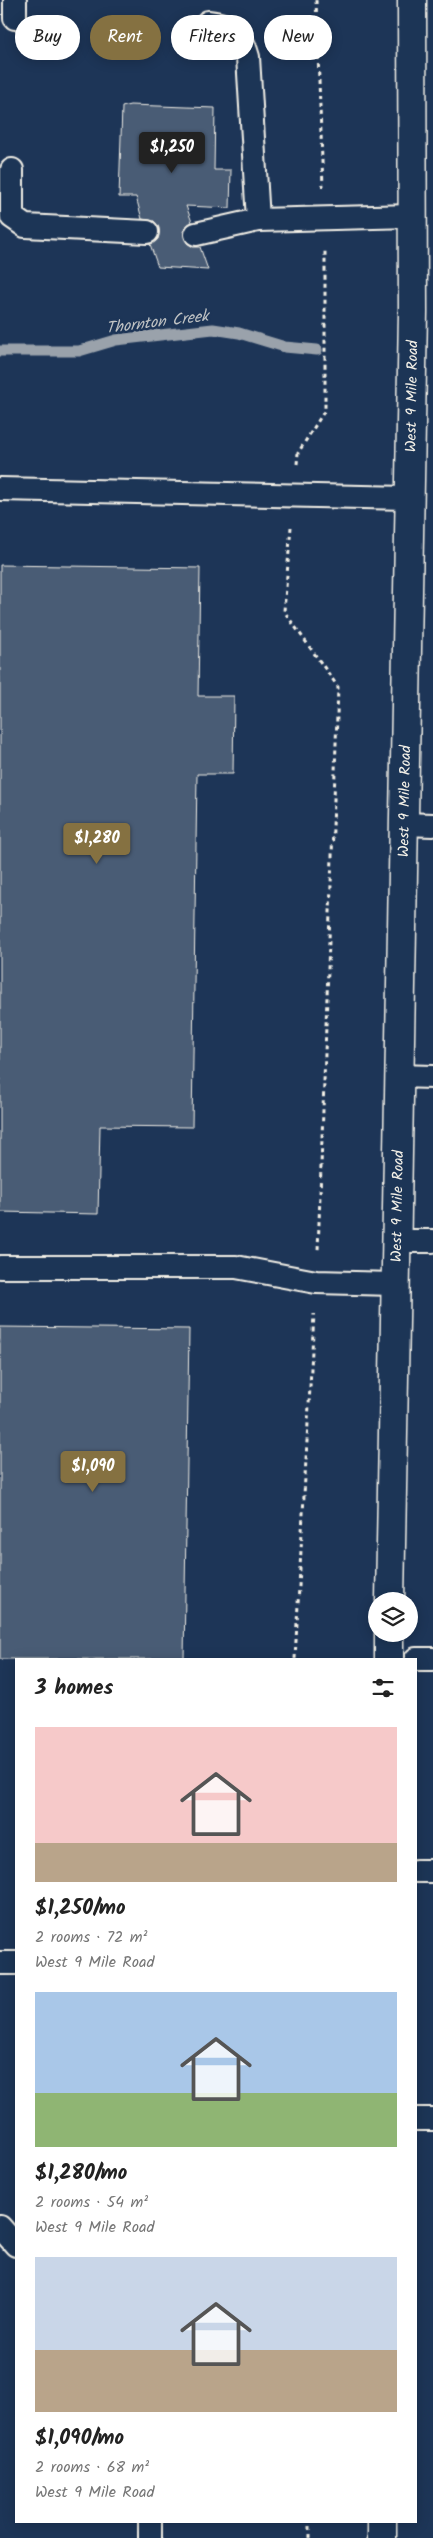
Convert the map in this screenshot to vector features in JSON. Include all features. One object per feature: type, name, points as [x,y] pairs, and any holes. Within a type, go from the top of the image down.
[{"type":"street","name":"West 9 Mile Road","points":[[390,1592],[412,312],[412,0]]},
{"type":"street","points":[[389,1642],[389,1658]]},
{"type":"street","points":[[382,2523],[382,2538]]},
{"type":"lane","points":[[248,60],[258,220]]},
{"type":"lane","points":[[12,170],[12,217],[25,226],[146,232]]},
{"type":"lane","points":[[196,234],[258,220],[412,216]]},
{"type":"lane","points":[[0,489],[408,498]]},
{"type":"lane","points":[[403,824],[433,825]]},
{"type":"lane","points":[[398,1076],[433,1077]]},
{"type":"lane","points":[[395,1241],[433,1241]]},
{"type":"lane","points":[[0,1267],[236,1267],[316,1282],[394,1284]]},
{"type":"lane","points":[[417,1659],[433,1660]]},
{"type":"lane","points":[[417,1871],[433,1871]]},
{"type":"lane","points":[[0,1963],[15,1963]]},
{"type":"lane","points":[[417,2119],[433,2119]]},
{"type":"lane","points":[[0,2227],[15,2244]]},
{"type":"lane","points":[[150,2523],[150,2538]]},
{"type":"path","points":[[295,1658],[316,1282],[338,687],[284,611],[298,453],[325,410],[324,217],[316,0]]},
{"type":"path","points":[[310,2523],[310,2538]]},
{"type":"building","points":[[130,105],[215,108],[214,170],[231,170],[230,208],[186,206],[192,222],[183,231],[187,243],[193,247],[200,247],[208,270],[158,267],[150,244],[158,239],[158,226],[154,221],[142,219],[136,197],[119,197],[122,107]]},
{"type":"building","points":[[0,565],[200,568],[198,696],[234,696],[233,774],[197,774],[192,1127],[100,1126],[98,1214],[0,1212]]},
{"type":"building","points":[[0,1327],[189,1329],[184,1658],[0,1659]]},
{"type":"waterway","name":"Thornton Creek","points":[[0,351],[79,351],[116,340],[213,329],[239,333],[285,347],[317,350]]}]
